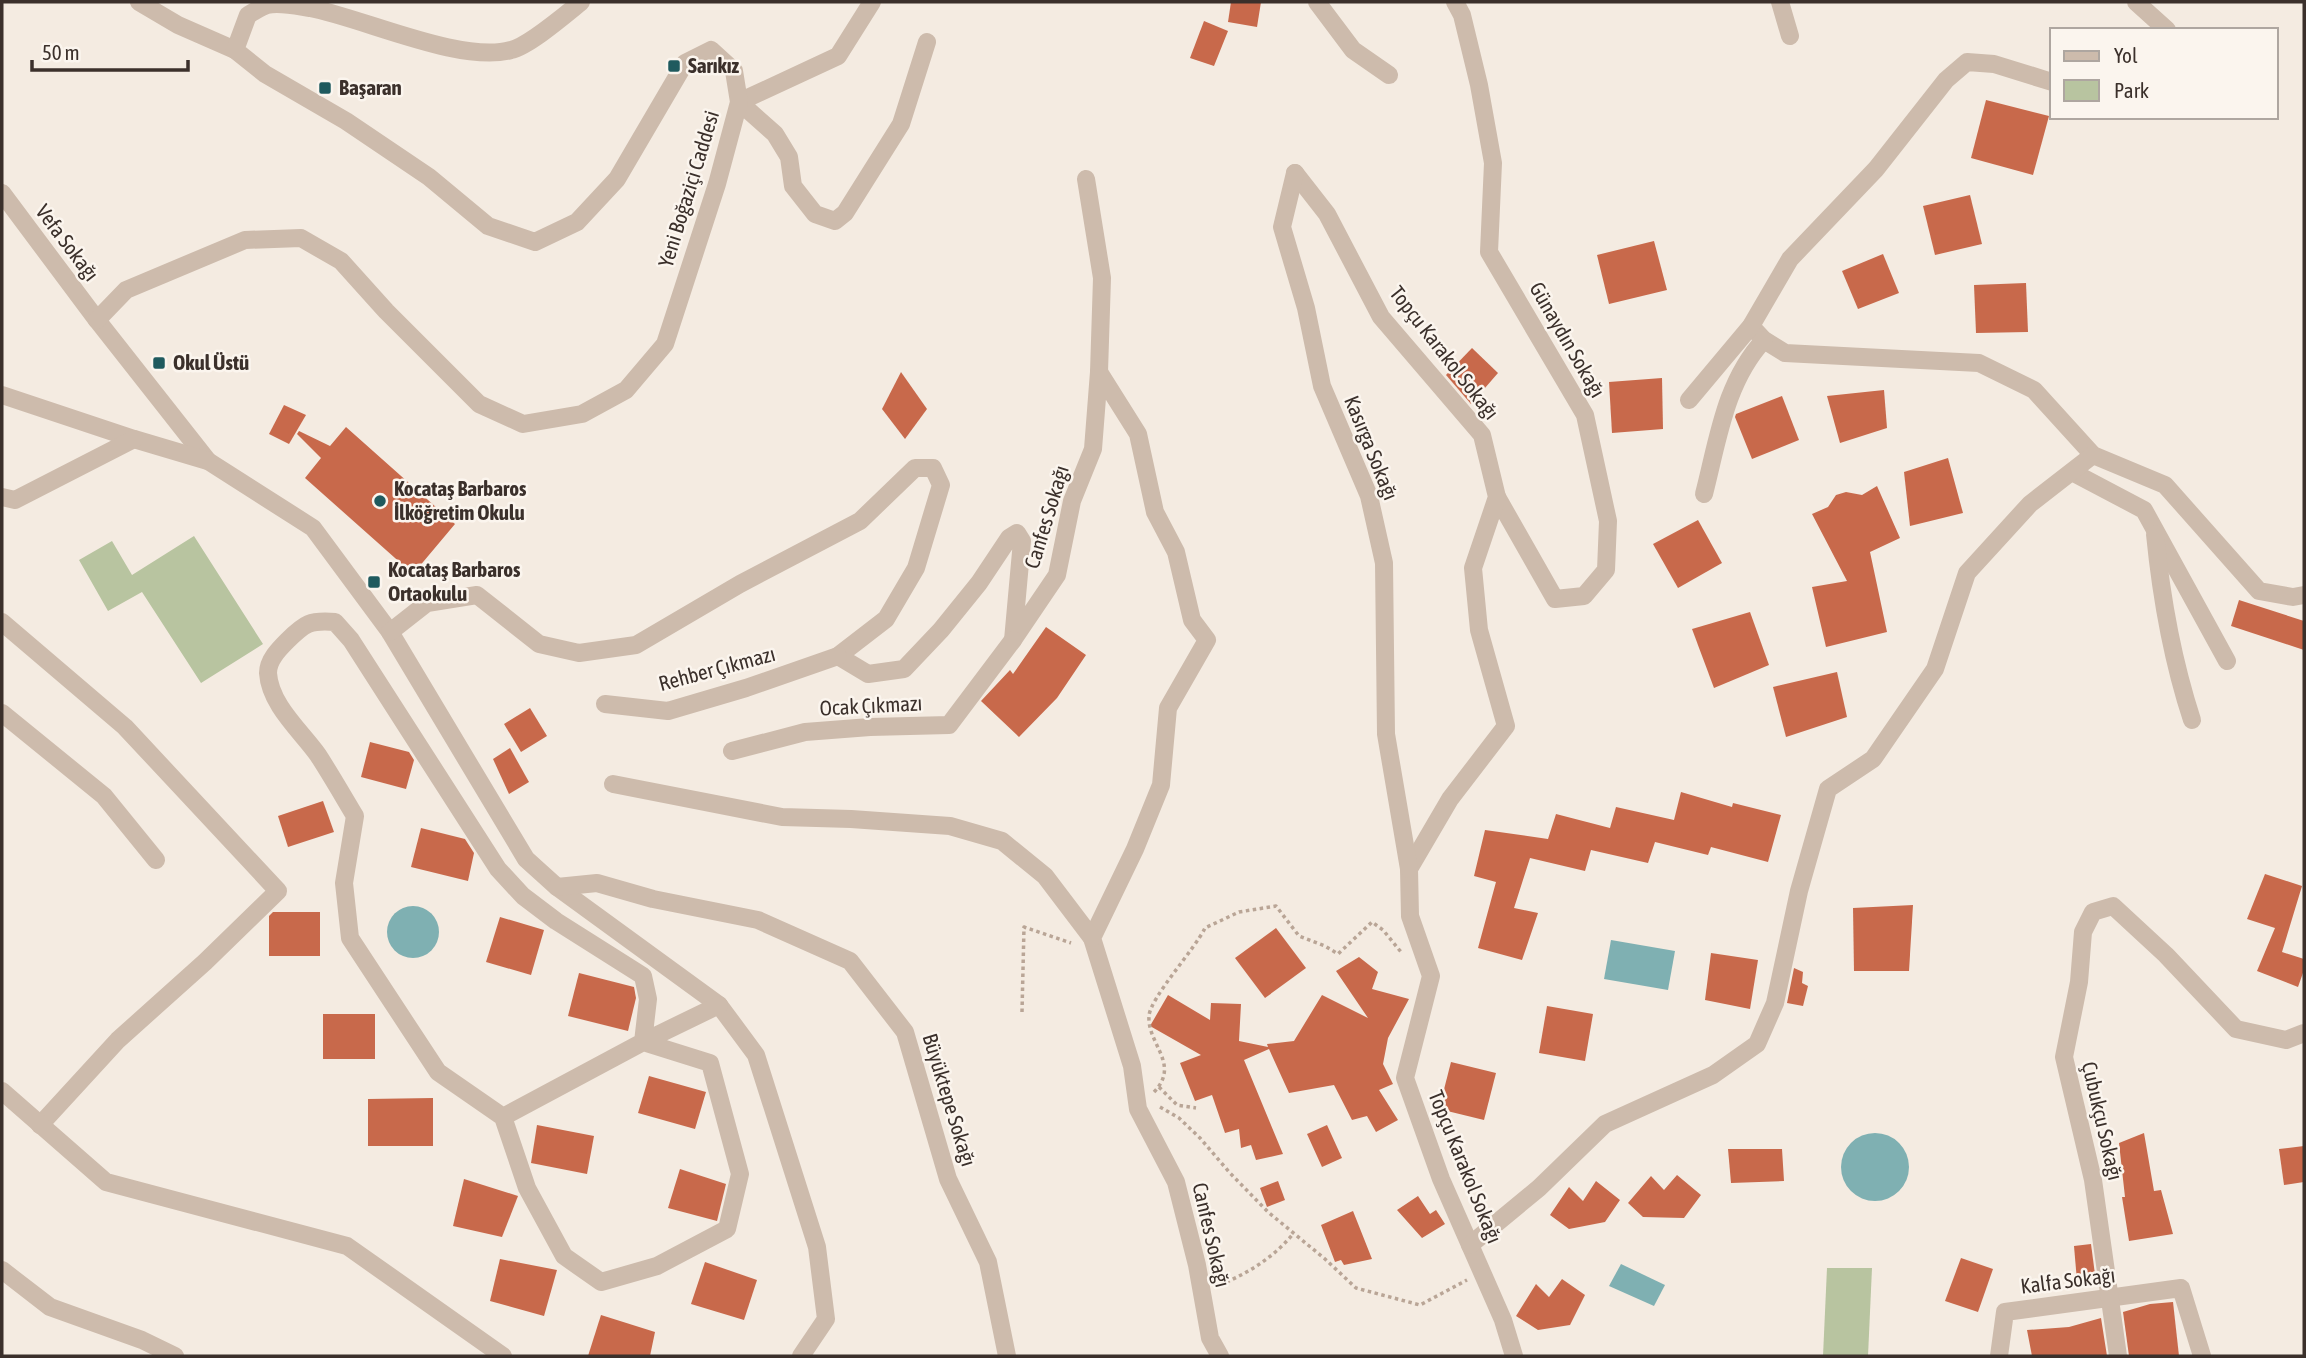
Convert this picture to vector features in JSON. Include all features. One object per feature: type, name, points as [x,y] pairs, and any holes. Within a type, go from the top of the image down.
[{"type":"street","points":[[139,2],[234,50],[248,15],[267,5],[294,5],[330,12],[438,45],[482,53],[513,50],[581,2]]},
{"type":"street","points":[[872,2],[838,56],[739,102],[775,134],[789,157],[793,187],[815,214],[835,221],[845,213],[901,124],[927,43]]},
{"type":"street","points":[[1317,2],[1353,50],[1389,75]]},
{"type":"street","name":"Günaydın Sokağı","points":[[1455,2],[1462,15],[1479,85],[1493,163],[1489,252],[1585,415],[1603,494],[1608,521],[1606,570],[1584,596],[1555,599],[1497,496]]},
{"type":"street","points":[[1780,2],[1790,36]]},
{"type":"street","points":[[2136,2],[2165,28]]},
{"type":"street","name":"Yeni Boğaziçi Caddesi","points":[[97,320],[126,290],[245,240],[301,238],[341,261],[386,311],[480,404],[523,424],[582,414],[626,390],[665,344],[717,184],[739,102],[734,71],[711,50],[685,63],[617,179],[577,222],[535,242],[488,226],[429,177],[346,121],[265,74],[234,50]]},
{"type":"street","points":[[1689,400],[1751,326],[1790,259],[1876,169],[1946,80],[1967,62],[1994,64],[2050,81]]},
{"type":"street","name":"Topçu Karakol Sokağı","points":[[1295,173],[1327,214],[1381,317],[1482,435],[1497,496]]},
{"type":"street","name":"Kasırga Sokağı","points":[[1295,173],[1282,227],[1306,308],[1322,386],[1369,496],[1384,563],[1386,734],[1409,869]]},
{"type":"street","name":"Canfes Sokağı","points":[[1013,640],[1057,575],[1072,501],[1093,449],[1102,278],[1087,179]]},
{"type":"street","name":"Vefa Sokağı","points":[[2,194],[8,215],[97,320],[208,461]]},
{"type":"street","points":[[1751,326],[1764,340],[1786,353],[1979,363],[2034,390],[2093,455],[2165,485],[2259,591],[2293,597],[2304,595]]},
{"type":"street","points":[[1704,494],[1729,394],[1745,363],[1764,340]]},
{"type":"street","points":[[1094,945],[1161,785],[1168,709],[1207,640],[1192,620],[1176,552],[1155,512],[1138,434],[1099,372]]},
{"type":"street","points":[[2,395],[208,461],[313,528],[390,632],[526,859],[557,887],[719,1005],[756,1055],[817,1247],[826,1319],[802,1356]]},
{"type":"street","points":[[6,503],[134,439]]},
{"type":"street","points":[[1470,1245],[1539,1188],[1605,1124],[1713,1075],[1758,1044],[1775,1003],[1799,891],[1828,789],[1873,759],[1936,669],[1967,573],[2030,504],[2093,455]]},
{"type":"street","points":[[390,632],[427,603],[477,595],[539,644],[579,653],[636,645],[740,584],[860,521],[915,468],[933,468],[941,485],[916,568],[886,619],[838,656]]},
{"type":"street","points":[[2072,472],[2144,510],[2227,661]]},
{"type":"street","points":[[1409,869],[1450,799],[1506,726],[1479,630],[1473,568],[1497,496]]},
{"type":"street","points":[[2154,527],[2159,572],[2182,690],[2192,720]]},
{"type":"street","name":"Canfes Sokağı","points":[[838,656],[868,674],[904,669],[941,630],[979,583],[1010,538],[1017,533],[1022,541],[1013,640]]},
{"type":"street","points":[[313,621],[335,622],[351,640],[498,869],[514,887],[556,921],[643,976],[648,999],[643,1042],[710,1063],[740,1174],[727,1229],[657,1266],[601,1282],[564,1256],[527,1188],[503,1116],[438,1072],[349,938],[344,883],[355,816],[318,755],[290,720],[272,691],[268,670],[275,654],[297,631],[313,621]]},
{"type":"street","points":[[2,622],[125,727],[278,891],[205,962],[118,1040],[40,1125]]},
{"type":"street","name":"Ocak Çıkmazı","points":[[732,751],[805,732],[949,725],[1013,640]]},
{"type":"street","name":"Rehber Çıkmazı","points":[[605,704],[668,711],[746,688],[838,656]]},
{"type":"street","points":[[2,713],[104,796],[156,860]]},
{"type":"street","name":"Canfes Sokağı","points":[[613,784],[782,817],[950,826],[1002,841],[1045,876],[1094,945],[1132,1066],[1138,1109],[1176,1182],[1210,1338],[1220,1356]]},
{"type":"street","name":"Topçu Karakol Sokağı","points":[[1409,869],[1410,916],[1431,976],[1405,1078],[1441,1179],[1503,1320],[1514,1356]]},
{"type":"street","name":"Büyüktepe Sokağı","points":[[557,887],[597,883],[653,899],[758,920],[850,961],[905,1032],[948,1179],[988,1262],[1007,1356]]},
{"type":"street","name":"Çubukçu Sokağı","points":[[2118,1356],[2093,1180],[2064,1057],[2080,982],[2083,932],[2093,912],[2113,906],[2166,955],[2236,1029],[2286,1040],[2304,1033]]},
{"type":"street","points":[[503,1116],[719,1005]]},
{"type":"street","points":[[2,1091],[106,1182],[347,1246],[503,1356]]},
{"type":"street","points":[[2,1270],[50,1307],[142,1340],[175,1356]]},
{"type":"street","name":"Kalfa Sokağı","points":[[1999,1356],[2005,1312],[2181,1288],[2202,1356]]},
{"type":"path","points":[[1138,1109],[1159,1087],[1166,1069],[1160,1047],[1149,1027],[1148,1012],[1197,944],[1205,928],[1239,912],[1276,906],[1299,936],[1338,954],[1372,922],[1383,930],[1404,956]]},
{"type":"path","points":[[1022,1012],[1024,927],[1094,945]]},
{"type":"path","points":[[1159,1087],[1177,1105],[1196,1108]]},
{"type":"path","points":[[1138,1109],[1154,1104],[1179,1118],[1265,1209],[1356,1289],[1420,1305],[1482,1272]]},
{"type":"path","points":[[1202,1293],[1250,1273],[1294,1234]]},
{"type":"green space","points":[[194,536],[263,644],[201,683],[142,592],[108,611],[79,560],[112,541],[132,575]]},
{"type":"green space","points":[[1827,1268],[1872,1268],[1868,1356],[1823,1356]]},
{"type":"water","points":[[413,906],[423,908],[431,914],[437,922],[437,942],[431,950],[423,956],[413,958],[403,956],[395,950],[389,942],[387,932],[389,922],[395,914],[403,908]]},
{"type":"water","points":[[1611,940],[1675,951],[1668,990],[1604,979]]},
{"type":"water","points":[[1868,1133],[1882,1133],[1894,1138],[1904,1148],[1909,1167],[1904,1186],[1894,1196],[1882,1201],[1868,1201],[1856,1196],[1846,1186],[1841,1174],[1841,1160],[1846,1148],[1856,1138]]},
{"type":"water","points":[[1621,1264],[1665,1285],[1654,1306],[1609,1286]]},
{"type":"building","points":[[1231,2],[1261,2],[1257,27],[1228,22]]},
{"type":"building","points":[[1204,21],[1228,31],[1214,66],[1190,58]]},
{"type":"building","points":[[1986,100],[2049,116],[2033,175],[1971,158]]},
{"type":"building","points":[[1970,195],[1982,244],[1935,255],[1923,206]]},
{"type":"building","points":[[1654,241],[1667,290],[1609,304],[1597,255]]},
{"type":"building","points":[[1883,254],[1899,293],[1858,309],[1842,271]]},
{"type":"building","points":[[2026,283],[2028,332],[1976,333],[1974,285]]},
{"type":"building","points":[[1472,348],[1498,373],[1471,404],[1446,375]]},
{"type":"building","points":[[901,372],[927,409],[905,439],[882,409]]},
{"type":"building","points":[[1662,378],[1663,429],[1612,433],[1609,382]]},
{"type":"building","points":[[1884,390],[1887,428],[1840,443],[1827,396]]},
{"type":"building","points":[[1782,396],[1799,440],[1752,459],[1736,414]]},
{"type":"building","points":[[284,405],[306,415],[289,444],[269,434]]},
{"type":"building","name":"Kocataş Barbaros İlköğretim Okulu","points":[[346,427],[455,524],[413,574],[305,478],[321,458],[297,434],[299,431],[330,446]]},
{"type":"building","points":[[1948,458],[1963,513],[1910,526],[1904,472]]},
{"type":"building","points":[[1877,486],[1900,538],[1870,552],[1887,632],[1826,647],[1812,587],[1847,581],[1812,514],[1828,507],[1836,495],[1846,492],[1862,495]]},
{"type":"building","points":[[1698,520],[1722,563],[1678,588],[1653,544]]},
{"type":"building","points":[[2239,600],[2304,621],[2304,650],[2231,626]]},
{"type":"building","points":[[1750,612],[1769,665],[1714,688],[1692,629]]},
{"type":"building","points":[[1046,627],[1086,655],[1057,698],[1019,737],[981,701],[1010,670],[1013,674]]},
{"type":"building","points":[[1837,672],[1847,717],[1786,737],[1773,687]]},
{"type":"building","points":[[530,708],[547,736],[521,752],[504,724]]},
{"type":"building","points":[[370,742],[409,752],[414,760],[406,789],[361,777]]},
{"type":"building","points":[[510,748],[529,782],[509,794],[493,759]]},
{"type":"building","points":[[1681,792],[1732,807],[1733,803],[1781,815],[1768,862],[1711,847],[1708,855],[1655,842],[1648,863],[1591,850],[1585,871],[1530,858],[1514,908],[1538,913],[1522,960],[1478,948],[1496,882],[1474,876],[1485,830],[1548,839],[1556,814],[1610,828],[1616,807],[1674,820]]},
{"type":"building","points":[[323,801],[334,832],[288,847],[278,816]]},
{"type":"building","points":[[421,828],[465,839],[474,853],[468,881],[411,867]]},
{"type":"building","points":[[2265,874],[2302,886],[2282,952],[2304,959],[2304,970],[2298,987],[2257,971],[2275,928],[2247,919]]},
{"type":"building","points":[[1913,905],[1909,971],[1854,971],[1853,908]]},
{"type":"building","points":[[273,912],[320,912],[320,956],[269,956],[269,916]]},
{"type":"building","points":[[500,917],[544,930],[531,975],[486,962]]},
{"type":"building","points":[[1276,928],[1306,968],[1265,998],[1235,958]]},
{"type":"building","points":[[1711,953],[1758,960],[1750,1009],[1705,1000]]},
{"type":"building","points":[[1359,957],[1378,972],[1372,989],[1409,999],[1388,1038],[1383,1064],[1393,1084],[1379,1090],[1398,1120],[1376,1132],[1367,1116],[1352,1120],[1334,1085],[1289,1093],[1269,1049],[1244,1060],[1283,1154],[1256,1160],[1251,1145],[1241,1148],[1239,1129],[1225,1133],[1212,1095],[1195,1101],[1180,1063],[1201,1055],[1150,1026],[1168,995],[1210,1020],[1211,1003],[1241,1004],[1239,1041],[1268,1047],[1267,1044],[1294,1041],[1322,995],[1368,1018],[1336,971]]},
{"type":"building","points":[[1794,968],[1803,972],[1802,983],[1808,986],[1803,1006],[1787,1003]]},
{"type":"building","points":[[579,973],[634,987],[636,998],[628,1031],[568,1016]]},
{"type":"building","points":[[1547,1006],[1593,1014],[1585,1061],[1539,1053]]},
{"type":"building","points":[[323,1014],[375,1014],[375,1059],[323,1059]]},
{"type":"building","points":[[1451,1062],[1496,1073],[1484,1120],[1439,1109]]},
{"type":"building","points":[[649,1076],[706,1092],[695,1129],[638,1113]]},
{"type":"building","points":[[433,1098],[433,1146],[368,1146],[368,1099]]},
{"type":"building","points":[[537,1125],[594,1136],[587,1174],[531,1163]]},
{"type":"building","points":[[1327,1125],[1342,1158],[1322,1167],[1307,1134]]},
{"type":"building","points":[[2144,1133],[2154,1191],[2161,1190],[2173,1234],[2129,1241],[2122,1197],[2125,1197],[2119,1143]]},
{"type":"building","points":[[2304,1146],[2304,1182],[2284,1185],[2279,1149]]},
{"type":"building","points":[[1728,1149],[1782,1149],[1784,1181],[1731,1183]]},
{"type":"building","points":[[680,1169],[726,1184],[717,1221],[668,1208]]},
{"type":"building","points":[[1677,1175],[1701,1195],[1684,1218],[1643,1217],[1628,1203],[1651,1176],[1664,1190]]},
{"type":"building","points":[[464,1179],[518,1196],[502,1237],[453,1226]]},
{"type":"building","points":[[1278,1181],[1285,1200],[1267,1207],[1260,1188]]},
{"type":"building","points":[[1596,1181],[1620,1200],[1605,1222],[1569,1229],[1550,1215],[1569,1187],[1583,1201]]},
{"type":"building","points":[[1418,1196],[1430,1214],[1436,1210],[1445,1224],[1422,1238],[1397,1210]]},
{"type":"building","points":[[1353,1211],[1372,1259],[1344,1265],[1341,1260],[1335,1262],[1321,1225]]},
{"type":"building","points":[[2091,1244],[2096,1282],[2077,1281],[2074,1246]]},
{"type":"building","points":[[1961,1258],[1993,1269],[1978,1312],[1945,1301]]},
{"type":"building","points":[[500,1259],[557,1270],[544,1316],[490,1301]]},
{"type":"building","points":[[705,1262],[757,1280],[744,1320],[691,1304]]},
{"type":"building","points":[[1562,1279],[1585,1295],[1570,1325],[1538,1330],[1516,1316],[1536,1284],[1549,1297]]},
{"type":"building","points":[[2173,1302],[2179,1356],[2129,1356],[2123,1312],[2150,1304]]},
{"type":"building","points":[[601,1315],[655,1332],[650,1356],[588,1356]]},
{"type":"building","points":[[2101,1318],[2107,1356],[2032,1356],[2027,1330],[2069,1327]]},
{"type":"place","name":"Sarıkız","points":[[674,66]]},
{"type":"place","name":"Başaran","points":[[325,88]]},
{"type":"place","name":"Okul Üstü","points":[[159,363]]},
{"type":"place","name":"Kocataş Barbaros İlköğretim Okulu","points":[[380,501]]},
{"type":"place","name":"Kocataş Barbaros Ortaokulu","points":[[374,582]]}]
